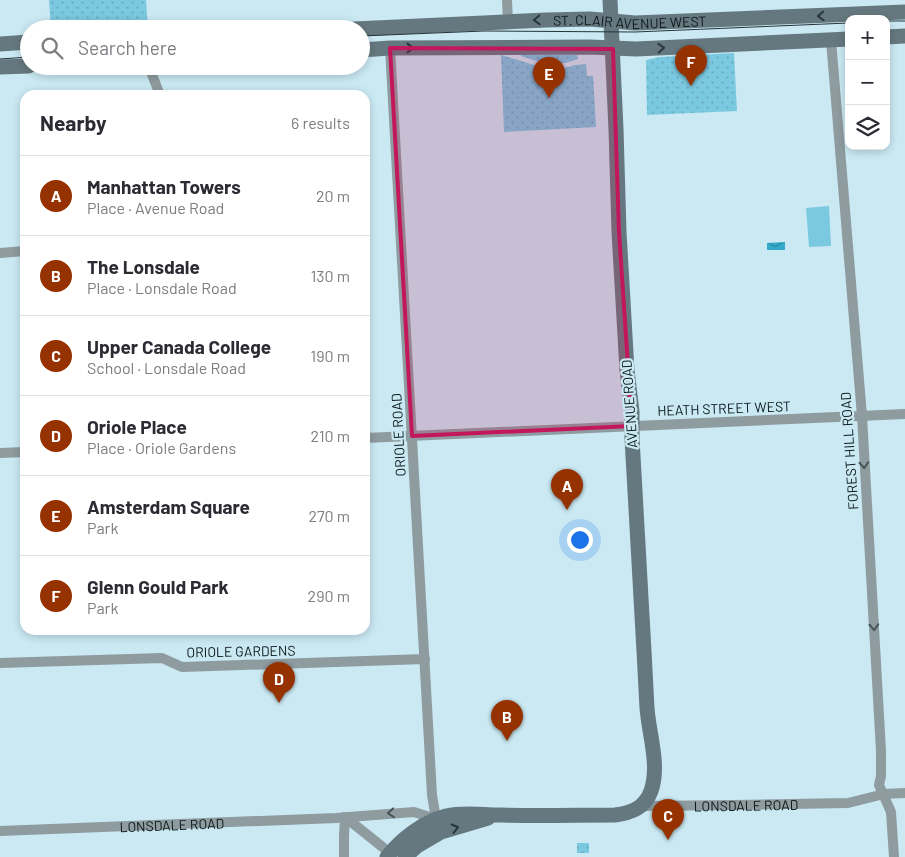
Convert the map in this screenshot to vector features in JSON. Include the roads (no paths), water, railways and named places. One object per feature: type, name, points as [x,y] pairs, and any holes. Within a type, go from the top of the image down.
[{"type":"main road","name":"AVENUE ROAD","points":[[610,0],[621,271],[627,370],[632,412],[647,709],[654,756],[652,786],[642,806]]},
{"type":"main road","name":"ST. CLAIR AVENUE WEST","points":[[370,28],[590,19],[635,23],[905,12]]},
{"type":"main road","points":[[890,37],[905,36]]},
{"type":"main road","name":"ST. CLAIR AVENUE WEST","points":[[370,49],[590,47],[636,49],[845,39]]},
{"type":"main road","points":[[0,44],[20,43]]},
{"type":"main road","points":[[0,67],[20,66]]},
{"type":"main road","name":"LONSDALE ROAD","points":[[388,855],[407,835],[436,819],[458,814],[615,815],[631,812],[642,806]]},
{"type":"main road","points":[[417,846],[446,830],[497,815]]},
{"type":"main road","points":[[405,857],[435,829],[436,819]]},
{"type":"street","points":[[507,0],[508,22]]},
{"type":"street","name":"FOREST HILL ROAD","points":[[830,40],[862,416],[881,752],[879,784],[891,812],[894,857]]},
{"type":"street","name":"ORIOLE ROAD","points":[[390,48],[432,795],[436,819]]},
{"type":"street","points":[[152,75],[158,90]]},
{"type":"street","points":[[0,253],[20,251]]},
{"type":"street","name":"HEATH STREET WEST","points":[[370,438],[905,414]]},
{"type":"street","points":[[0,453],[20,452]]},
{"type":"street","name":"ORIOLE GARDENS","points":[[0,663],[162,658],[182,667],[425,660]]},
{"type":"street","name":"LONSDALE ROAD","points":[[642,806],[848,803],[884,794],[905,793]]},
{"type":"street","name":"LONSDALE ROAD","points":[[0,831],[345,817],[414,812],[436,819]]},
{"type":"street","points":[[345,817],[388,855]]},
{"type":"street","points":[[344,857],[345,817]]},
{"type":"water","points":[[785,242],[785,250],[767,250],[767,243]]},
{"type":"tram line","points":[[890,21],[905,21]]},
{"type":"tram line","points":[[370,36],[484,31],[635,32],[845,23]]},
{"type":"tram line","points":[[0,59],[20,58]]},
{"type":"place","name":"Glenn Gould Park","points":[[691,86]]},
{"type":"place","name":"Amsterdam Square","points":[[549,98]]},
{"type":"place","name":"Manhattan Towers","points":[[567,510]]},
{"type":"place","name":"Oriole Place","points":[[279,703]]},
{"type":"place","name":"The Lonsdale","points":[[507,741]]},
{"type":"place","name":"Upper Canada College","points":[[668,840]]}]
